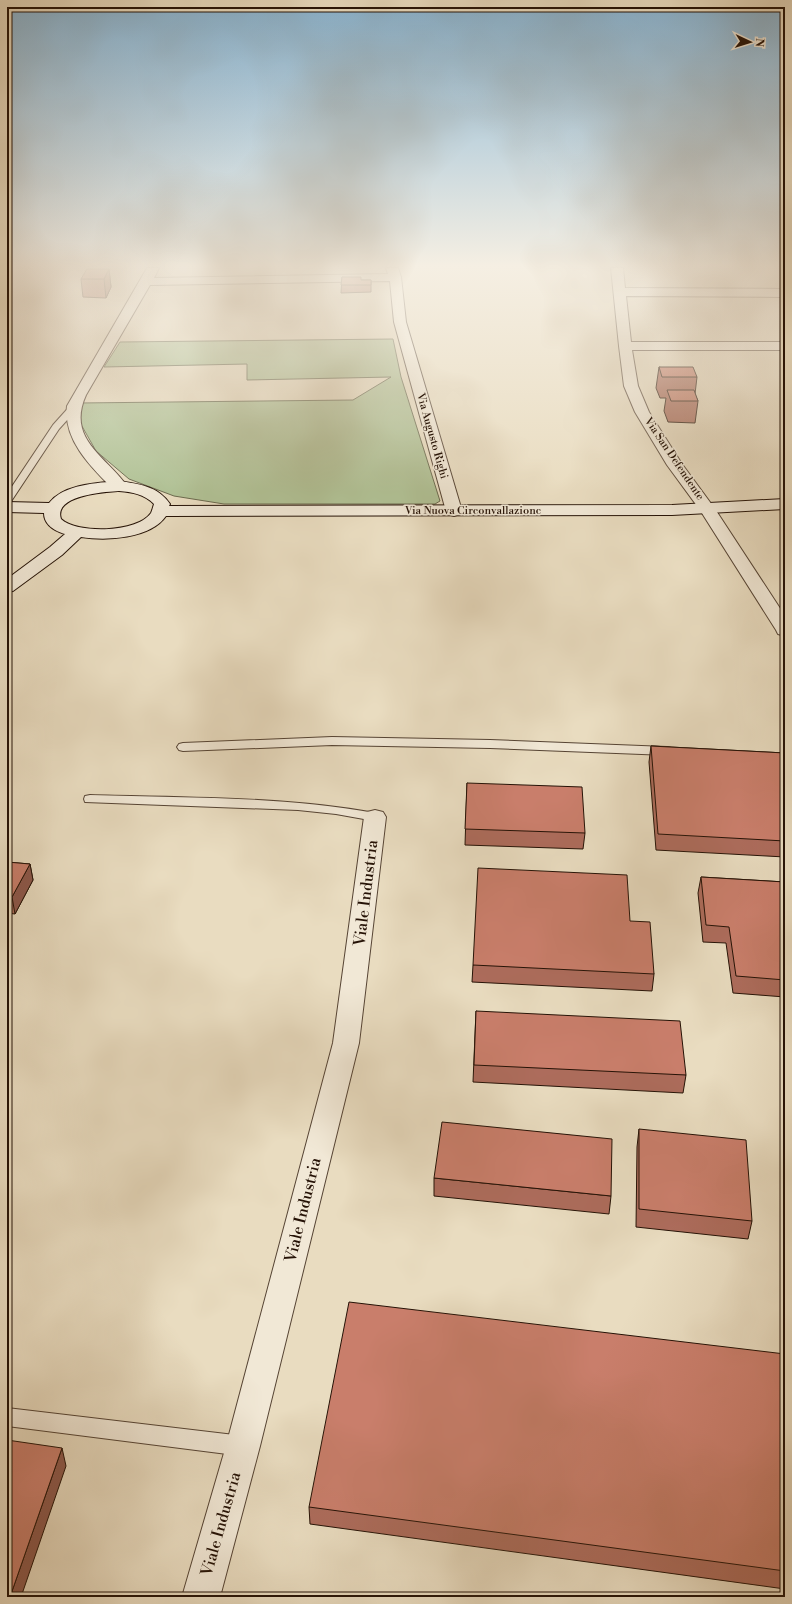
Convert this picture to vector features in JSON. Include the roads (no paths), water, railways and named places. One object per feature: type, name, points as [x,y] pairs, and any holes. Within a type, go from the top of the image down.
[{"type":"street","points":[[110,343],[79,395],[74,407],[74,422],[80,439],[94,462],[119,486]]},
{"type":"street","name":"Via Augusto Righi","points":[[406,343],[454,511]]},
{"type":"street","name":"Via San Defendente","points":[[625,343],[631,386],[642,412],[675,465],[707,509],[785,630]]},
{"type":"street","points":[[625,346],[785,346]]},
{"type":"street","points":[[769,346],[785,357]]},
{"type":"street","points":[[119,486],[135,488],[158,497],[162,504],[162,511],[156,519],[145,525],[129,531],[106,534],[76,532],[63,528],[54,522],[51,515],[53,508],[60,501],[78,492],[102,487],[119,486]]},
{"type":"street","points":[[8,503],[53,508]]},
{"type":"street","name":"Via Nuova Circonvallazione","points":[[162,511],[707,509],[785,504]]},
{"type":"street","points":[[7,587],[56,550],[76,532]]},
{"type":"street","name":"Viale Industria","points":[[201,1597],[243,1446],[346,1043],[375,818]]},
{"type":"lane","points":[[8,503],[56,427],[74,407]]},
{"type":"lane","points":[[183,746],[332,741],[490,744],[676,751]]},
{"type":"lane","points":[[90,799],[298,806],[336,810],[375,818]]},
{"type":"lane","points":[[7,1417],[243,1446]]}]
